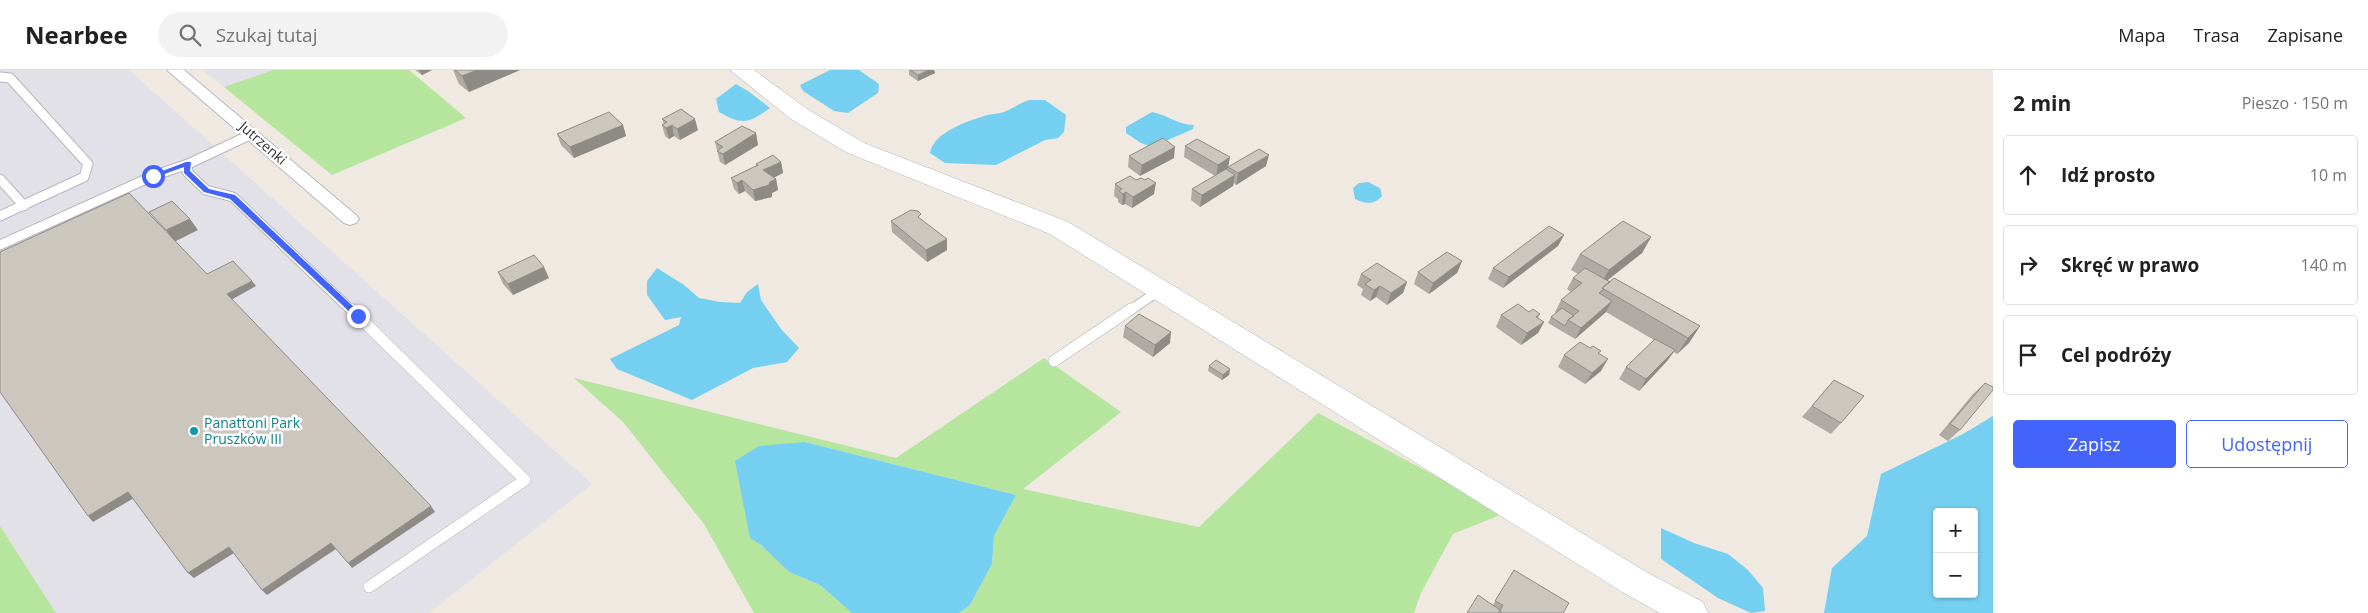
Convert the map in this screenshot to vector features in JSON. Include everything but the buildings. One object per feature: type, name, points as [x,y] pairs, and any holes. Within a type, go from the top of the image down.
[{"type":"street","name":"Jutrzenki","points":[[175,70],[350,219]]},
{"type":"street","points":[[741,70],[806,118],[856,148],[1020,211],[1059,228],[1636,583],[1691,613]]},
{"type":"lane","points":[[0,77],[10,78],[88,164],[84,177],[62,190],[0,216]]},
{"type":"lane","points":[[0,245],[153,176],[188,164],[252,134]]},
{"type":"lane","points":[[188,164],[187,172],[206,190],[233,197],[358,316],[525,480],[369,587]]},
{"type":"lane","points":[[0,180],[24,206]]},
{"type":"lane","points":[[1054,361],[1160,290]]},
{"type":"shaded area","points":[[0,70],[129,70],[592,484],[429,613],[56,613],[0,526]]},
{"type":"shaded area","points":[[203,70],[273,70],[224,87]]},
{"type":"green space","points":[[273,70],[409,70],[466,118],[332,175],[224,87]]},
{"type":"green space","points":[[1044,358],[1121,412],[1023,489],[1199,527],[1318,413],[1505,513],[1453,534],[1421,593],[1414,613],[959,613],[970,605],[992,564],[994,536],[1016,495],[805,442],[750,538],[761,545],[789,572],[820,585],[852,613],[754,613],[704,524],[623,422],[574,378],[896,458]]},
{"type":"green space","points":[[0,526],[56,613],[0,613]]},
{"type":"water","points":[[830,70],[859,70],[879,84],[878,93],[848,113],[834,111],[803,91],[800,85]]},
{"type":"water","points":[[736,84],[770,108],[756,117],[745,121],[739,121],[719,112],[716,99]]},
{"type":"water","points":[[1029,100],[1045,100],[1066,115],[1064,132],[1058,138],[1045,140],[996,165],[945,163],[930,153],[938,139],[952,129],[984,116],[1004,112]]},
{"type":"water","points":[[1152,112],[1194,125],[1193,129],[1152,147],[1141,143],[1126,133],[1126,127]]},
{"type":"water","points":[[1368,182],[1380,188],[1382,196],[1376,201],[1369,203],[1355,199],[1353,188],[1359,183]]},
{"type":"water","points":[[657,268],[684,285],[699,298],[720,302],[740,303],[747,292],[758,284],[761,300],[781,329],[799,348],[787,362],[753,368],[692,400],[617,369],[610,359],[679,325],[681,317],[665,320],[647,295],[647,281]]},
{"type":"water","points":[[1993,416],[1993,613],[1824,613],[1832,568],[1867,536],[1881,474],[1963,434]]},
{"type":"water","points":[[805,442],[1016,495],[994,536],[992,564],[970,605],[959,613],[852,613],[820,585],[789,572],[761,545],[750,538],[735,461],[759,446]]},
{"type":"water","points":[[1661,528],[1694,543],[1728,554],[1748,570],[1763,588],[1765,611],[1751,613],[1718,598],[1661,559]]},
{"type":"place","name":"Panattoni Park Pruszków III","points":[[194,431]]},
{"type":"route","points":[[153,176],[188,164],[187,172],[206,190],[233,197],[358,316]]}]
